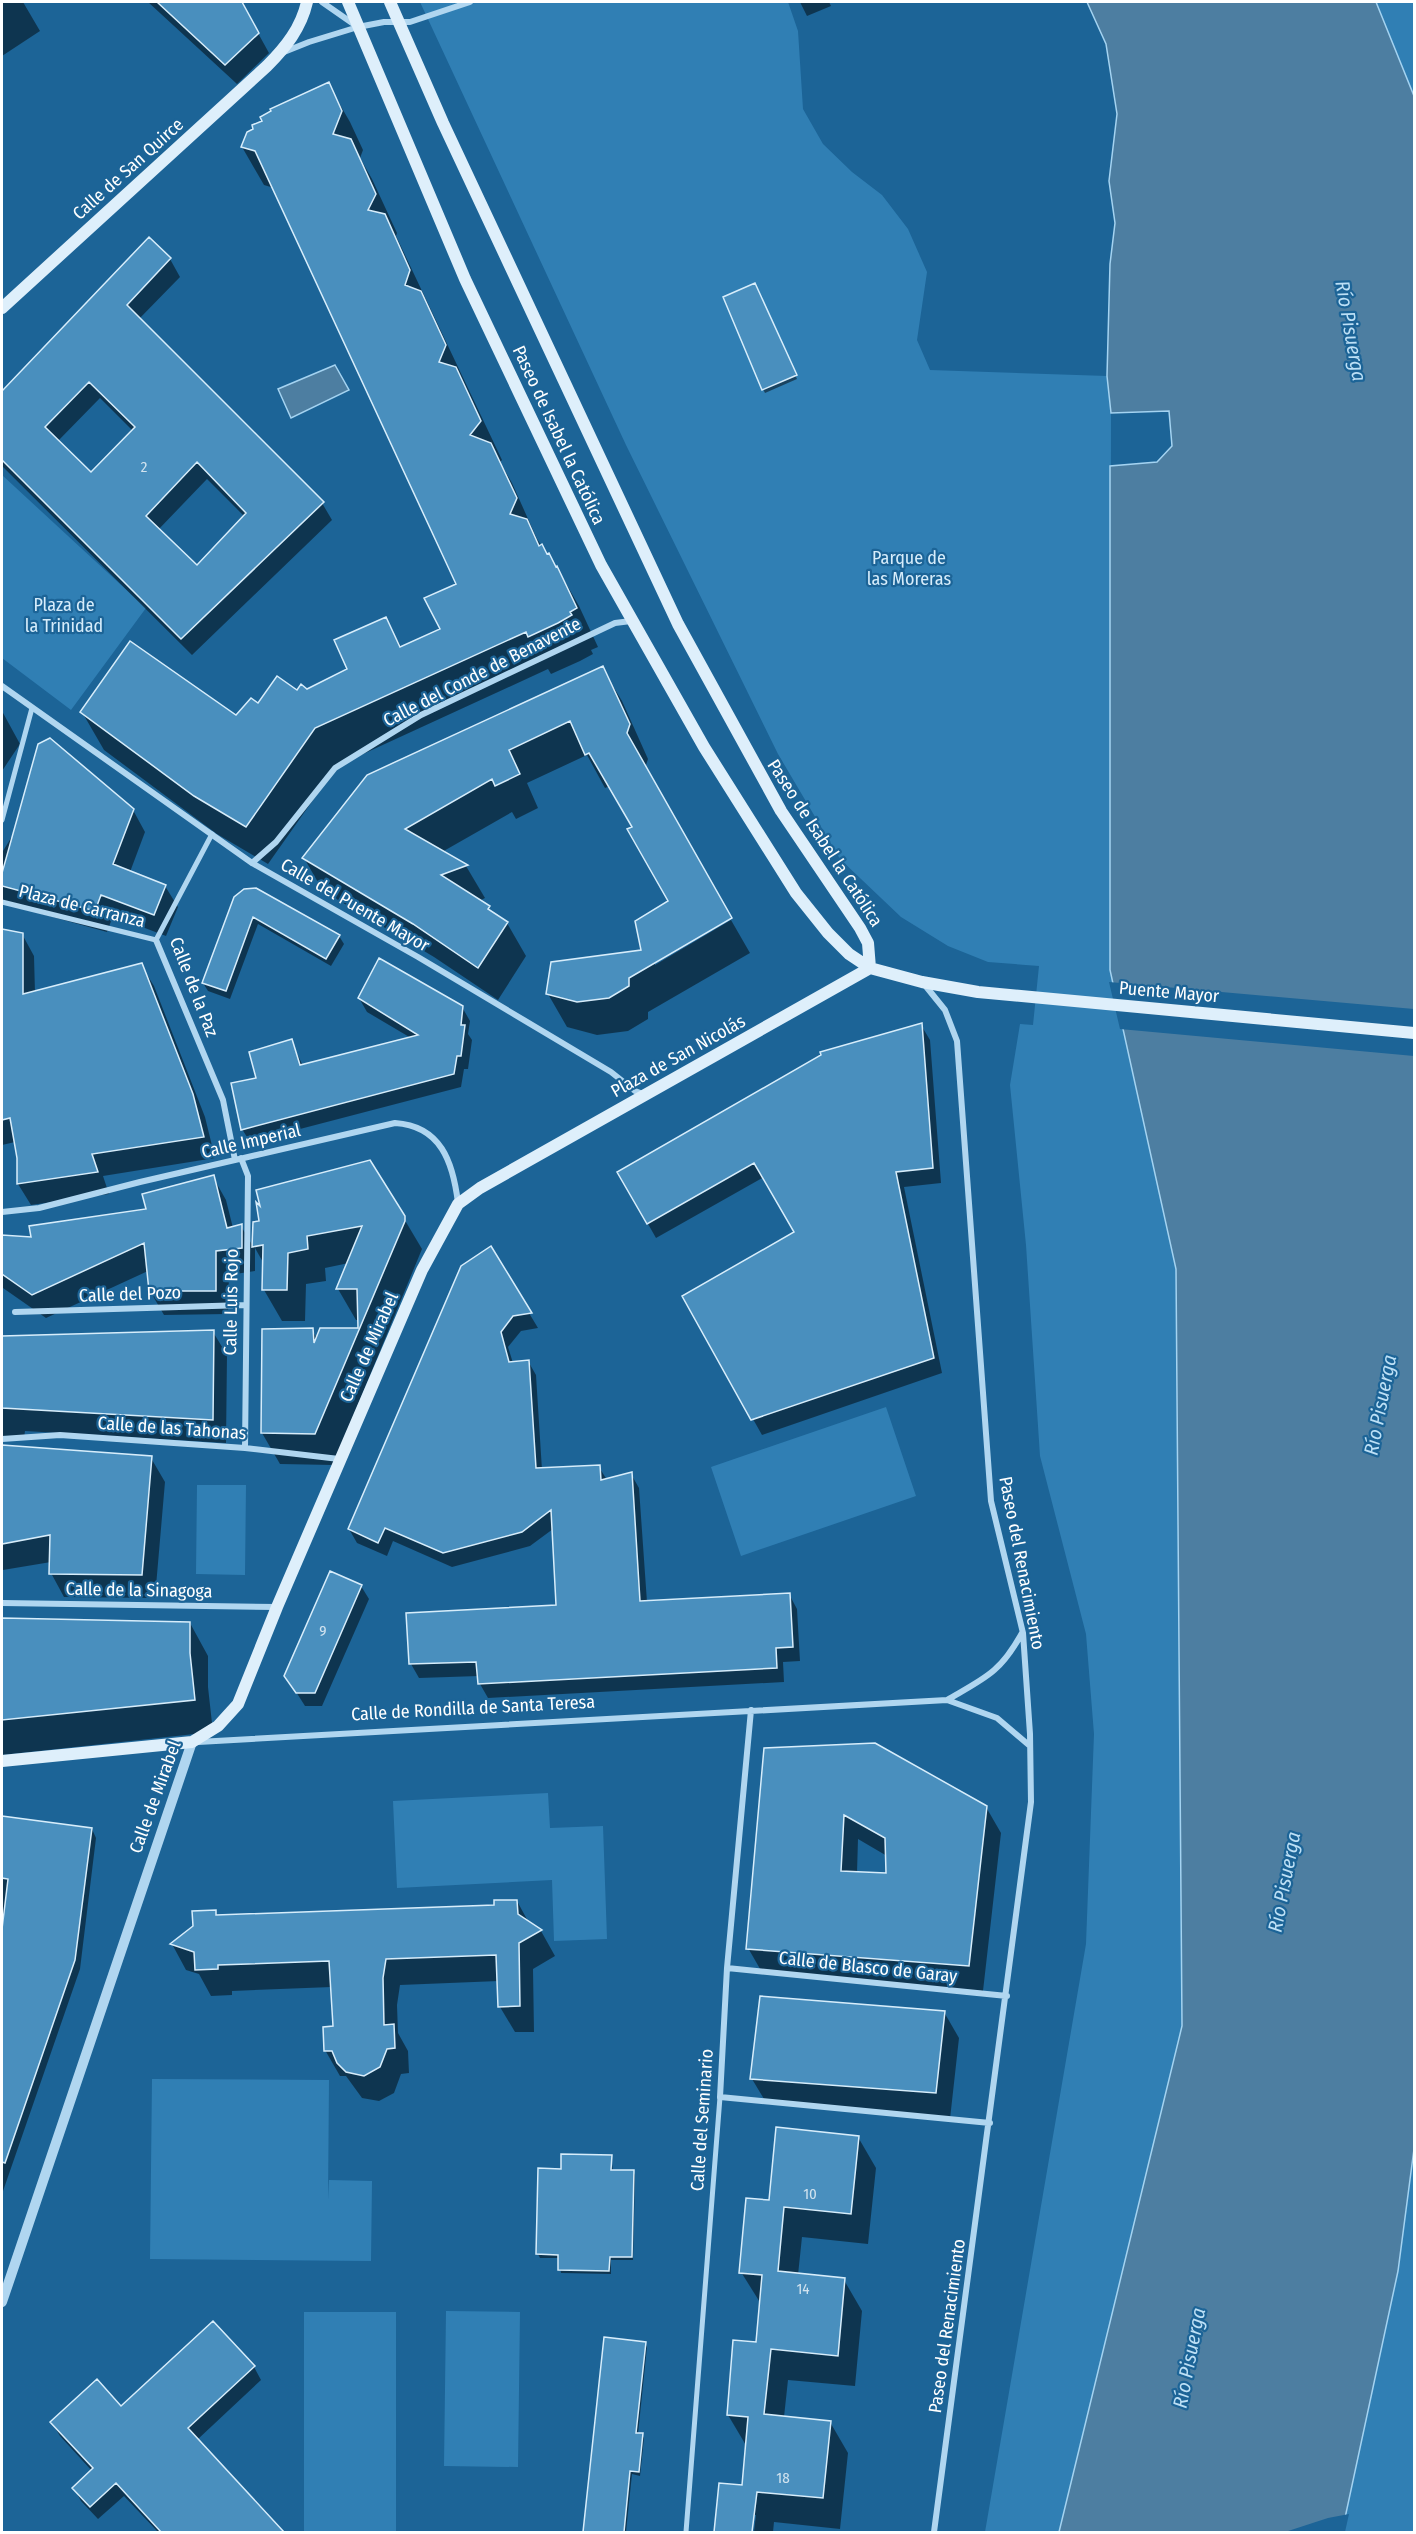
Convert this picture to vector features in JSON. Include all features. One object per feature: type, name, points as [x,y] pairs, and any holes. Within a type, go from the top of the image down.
[{"type":"main road","name":"Calle de San Quirce","points":[[2,308],[278,55],[295,33],[307,2]]},
{"type":"main road","name":"Paseo de Isabel la Católica","points":[[348,2],[465,279],[601,565],[631,621],[704,747],[796,893],[828,933],[849,954],[870,968]]},
{"type":"main road","name":"Paseo de Isabel la Católica","points":[[390,2],[443,123],[678,624],[781,811],[860,928],[868,943],[870,968]]},
{"type":"main road","points":[[870,968],[922,982]]},
{"type":"main road","name":"Plaza de San Nicolás","points":[[458,1204],[480,1188],[870,968]]},
{"type":"main road","name":"Puente Mayor","points":[[922,982],[978,992],[1035,998],[1414,1033]]},
{"type":"main road","name":"Calle de Mirabel","points":[[192,1742],[218,1726],[238,1704],[339,1459],[422,1270],[458,1204]]},
{"type":"main road","name":"Calle de Rondilla de Santa Teresa","points":[[2,1761],[192,1742]]},
{"type":"street","points":[[322,2],[358,27]]},
{"type":"street","name":"Calle de San Quirce","points":[[278,55],[309,42],[358,27],[422,19],[470,2]]},
{"type":"street","name":"Calle del Conde de Benavente","points":[[252,863],[276,842],[335,768],[421,715],[615,623],[631,621]]},
{"type":"street","points":[[2,686],[32,708],[2,820]]},
{"type":"street","name":"Calle del Puente Mayor","points":[[32,708],[252,863],[438,969],[611,1072],[635,1091],[645,1095]]},
{"type":"street","name":"Calle de la Paz","points":[[212,834],[156,940],[223,1100],[238,1159]]},
{"type":"street","name":"Plaza de Carranza","points":[[2,902],[156,940]]},
{"type":"street","name":"Paseo del Renacimiento","points":[[922,982],[936,995],[945,1010],[957,1041],[991,1501],[1023,1633],[1032,1802],[934,2532]]},
{"type":"street","name":"Calle Imperial","points":[[2,1212],[39,1208],[395,1123],[411,1124],[427,1133],[448,1157],[453,1171],[458,1204]]},
{"type":"street","name":"Calle Luis Rojo","points":[[238,1159],[248,1176],[245,1448]]},
{"type":"street","name":"Calle del Pozo","points":[[15,1312],[245,1305]]},
{"type":"street","name":"Calle de las Tahonas","points":[[2,1439],[60,1435],[245,1448],[339,1459]]},
{"type":"street","name":"Calle de la Sinagoga","points":[[2,1603],[277,1607]]},
{"type":"street","name":"Calle de Rondilla de Santa Teresa","points":[[947,1700],[995,1672],[1023,1633]]},
{"type":"street","name":"Calle de Rondilla de Santa Teresa","points":[[192,1742],[947,1700],[997,1718],[1030,1746]]},
{"type":"street","name":"Calle del Seminario","points":[[686,2532],[720,2097],[727,1968],[751,1710]]},
{"type":"street","name":"Calle de Mirabel","points":[[2,2302],[192,1742]]},
{"type":"street","name":"Calle de Blasco de Garay","points":[[727,1968],[1007,1996]]},
{"type":"street","points":[[720,2097],[990,2123]]},
{"type":"green space","name":"Parque de las Moreras","points":[[420,2],[788,2],[798,31],[803,109],[823,144],[852,172],[882,195],[908,229],[927,272],[917,340],[930,370],[1107,376],[1111,413],[1110,970],[1176,1269],[1182,2026],[1059,2532],[985,2532],[1086,1944],[1094,1734],[1086,1634],[1040,1456],[1026,1245],[1010,1085],[1020,1024],[1033,1025],[1039,966],[988,962],[948,946],[901,917],[840,859],[778,754],[626,445]]},
{"type":"green space","points":[[1376,2],[1414,2],[1414,96]]},
{"type":"green space","name":"Plaza de la Trinidad","points":[[2,475],[146,608],[71,710],[2,658]]},
{"type":"green space","points":[[886,1407],[916,1496],[741,1556],[711,1467]]},
{"type":"green space","points":[[197,1485],[246,1485],[245,1575],[196,1574]]},
{"type":"green space","points":[[548,1793],[550,1828],[603,1826],[607,1939],[554,1941],[552,1880],[397,1888],[393,1801]]},
{"type":"green space","points":[[152,2079],[329,2080],[328,2200],[329,2180],[372,2181],[371,2261],[150,2259]]},
{"type":"green space","points":[[1414,2149],[1414,2532],[1342,2532],[1398,2271]]},
{"type":"green space","points":[[446,2311],[520,2312],[518,2467],[444,2466]]},
{"type":"green space","points":[[304,2312],[396,2312],[396,2532],[304,2532]]},
{"type":"water","name":"Río Pisuerga","points":[[1087,2],[1376,2],[1414,96],[1414,2149],[1398,2271],[1342,2532],[1059,2532],[1182,2026],[1176,1269],[1110,970],[1110,466],[1157,462],[1172,446],[1169,411],[1111,413],[1107,376],[1110,264],[1115,223],[1109,181],[1117,114],[1106,44]]},
{"type":"water","points":[[335,365],[349,390],[291,418],[278,389]]},
{"type":"pier","points":[[1109,982],[1414,1009],[1414,1056],[1120,1029]]},
{"type":"pier","points":[[1349,2514],[1345,2532],[1285,2532],[1328,2518]]},
{"type":"building","points":[[157,2],[242,2],[259,33],[225,65]]},
{"type":"building","points":[[329,82],[342,111],[333,134],[351,139],[376,194],[368,210],[385,214],[410,270],[405,285],[421,291],[446,345],[439,362],[456,367],[481,421],[470,435],[491,443],[517,498],[510,514],[527,519],[539,546],[542,544],[557,566],[577,608],[570,612],[572,615],[528,637],[526,632],[315,728],[246,827],[194,796],[80,712],[130,641],[236,715],[251,698],[258,703],[277,676],[297,690],[301,684],[307,689],[347,669],[334,640],[386,617],[400,647],[440,629],[424,598],[456,584],[255,151],[241,147],[247,132],[253,129],[252,125],[262,121],[260,117],[271,111],[270,109]]},
{"type":"building","points":[[149,237],[171,258],[127,305],[324,502],[181,639],[2,460],[2,391]],"holes":[[[89,382],[135,427],[91,472],[45,427]],[[197,462],[246,513],[197,565],[146,516]]]},
{"type":"building","points":[[755,283],[797,375],[762,390],[723,297]]},
{"type":"building","points":[[603,666],[630,724],[627,733],[732,918],[629,978],[629,986],[609,998],[577,1002],[546,994],[551,962],[641,950],[635,921],[668,901],[627,829],[632,827],[589,753],[585,755],[570,721],[509,750],[520,774],[495,786],[492,779],[405,829],[468,865],[441,875],[490,906],[488,909],[508,922],[478,968],[413,924],[302,858],[367,775]]},
{"type":"building","points":[[50,738],[134,809],[113,864],[166,885],[154,915],[101,895],[95,911],[2,886],[2,873],[38,744]]},
{"type":"building","points":[[256,888],[340,935],[326,959],[253,917],[226,991],[202,983],[234,897],[244,889]]},
{"type":"building","points":[[2,929],[23,933],[23,994],[142,963],[193,1094],[204,1137],[92,1154],[98,1172],[17,1184],[17,1158],[10,1118],[2,1120]]},
{"type":"building","points":[[379,958],[463,1006],[461,1025],[465,1025],[461,1056],[457,1056],[454,1074],[241,1130],[231,1083],[256,1078],[249,1052],[292,1039],[300,1065],[418,1035],[358,998]]},
{"type":"building","points":[[922,1023],[933,1168],[896,1172],[934,1358],[751,1420],[682,1296],[794,1232],[754,1163],[647,1224],[617,1172],[821,1055],[820,1052]]},
{"type":"building","points":[[370,1160],[405,1216],[405,1221],[315,1434],[261,1433],[262,1329],[313,1328],[314,1343],[320,1328],[358,1328],[357,1289],[336,1289],[362,1226],[307,1236],[308,1249],[288,1253],[287,1290],[262,1290],[263,1245],[252,1247],[253,1222],[259,1221],[256,1202],[260,1206],[256,1190]]},
{"type":"building","points":[[214,1175],[227,1228],[242,1224],[242,1248],[216,1251],[216,1291],[149,1291],[144,1243],[32,1295],[2,1274],[2,1235],[31,1237],[29,1226],[146,1209],[142,1194]]},
{"type":"building","points":[[491,1246],[532,1313],[513,1316],[501,1332],[509,1362],[529,1360],[536,1468],[600,1465],[601,1480],[632,1472],[640,1601],[790,1593],[793,1647],[776,1648],[777,1668],[478,1684],[476,1662],[409,1664],[406,1613],[556,1605],[551,1510],[522,1532],[443,1553],[385,1528],[378,1543],[348,1529],[461,1266]]},
{"type":"building","points":[[214,1330],[213,1420],[2,1408],[2,1336]]},
{"type":"building","points":[[2,1445],[152,1456],[142,1575],[49,1574],[50,1535],[2,1544]]},
{"type":"building","points":[[330,1571],[362,1585],[315,1693],[296,1693],[284,1676]]},
{"type":"building","points":[[2,1618],[190,1622],[190,1653],[195,1700],[2,1720]]},
{"type":"building","points":[[875,1743],[987,1806],[969,1966],[746,1949],[764,1748]],"holes":[[[844,1815],[885,1838],[886,1873],[841,1871]]]},
{"type":"building","points":[[2,1816],[92,1828],[75,1960],[5,2163],[2,2162],[2,1929],[8,1879],[2,1878]]},
{"type":"building","points":[[494,1900],[517,1900],[518,1914],[542,1930],[519,1943],[520,2006],[498,2007],[496,1955],[386,1959],[383,1978],[384,2025],[394,2024],[395,2048],[387,2049],[380,2067],[364,2076],[346,2072],[337,2063],[332,2051],[324,2051],[323,2027],[333,2026],[329,1961],[218,1965],[218,1969],[195,1970],[194,1952],[170,1944],[193,1926],[192,1911],[216,1910],[216,1915],[494,1905]]},
{"type":"building","points":[[760,1996],[945,2011],[936,2093],[750,2079]]},
{"type":"building","points":[[776,2127],[859,2136],[851,2214],[784,2207],[778,2271],[845,2278],[838,2356],[771,2349],[764,2414],[831,2421],[823,2498],[757,2492],[752,2532],[714,2532],[719,2483],[742,2485],[748,2417],[727,2415],[733,2340],[756,2342],[762,2275],[739,2273],[746,2198],[769,2200]]},
{"type":"building","points":[[561,2154],[612,2155],[611,2170],[634,2170],[632,2257],[610,2257],[609,2271],[558,2270],[558,2255],[536,2254],[538,2168],[561,2169]]},
{"type":"building","points":[[213,2321],[255,2366],[188,2428],[284,2532],[161,2532],[116,2483],[90,2507],[72,2488],[93,2468],[50,2422],[97,2379],[121,2406]]},
{"type":"building","points":[[604,2337],[646,2342],[636,2433],[643,2433],[639,2472],[630,2471],[624,2532],[583,2532]]}]
